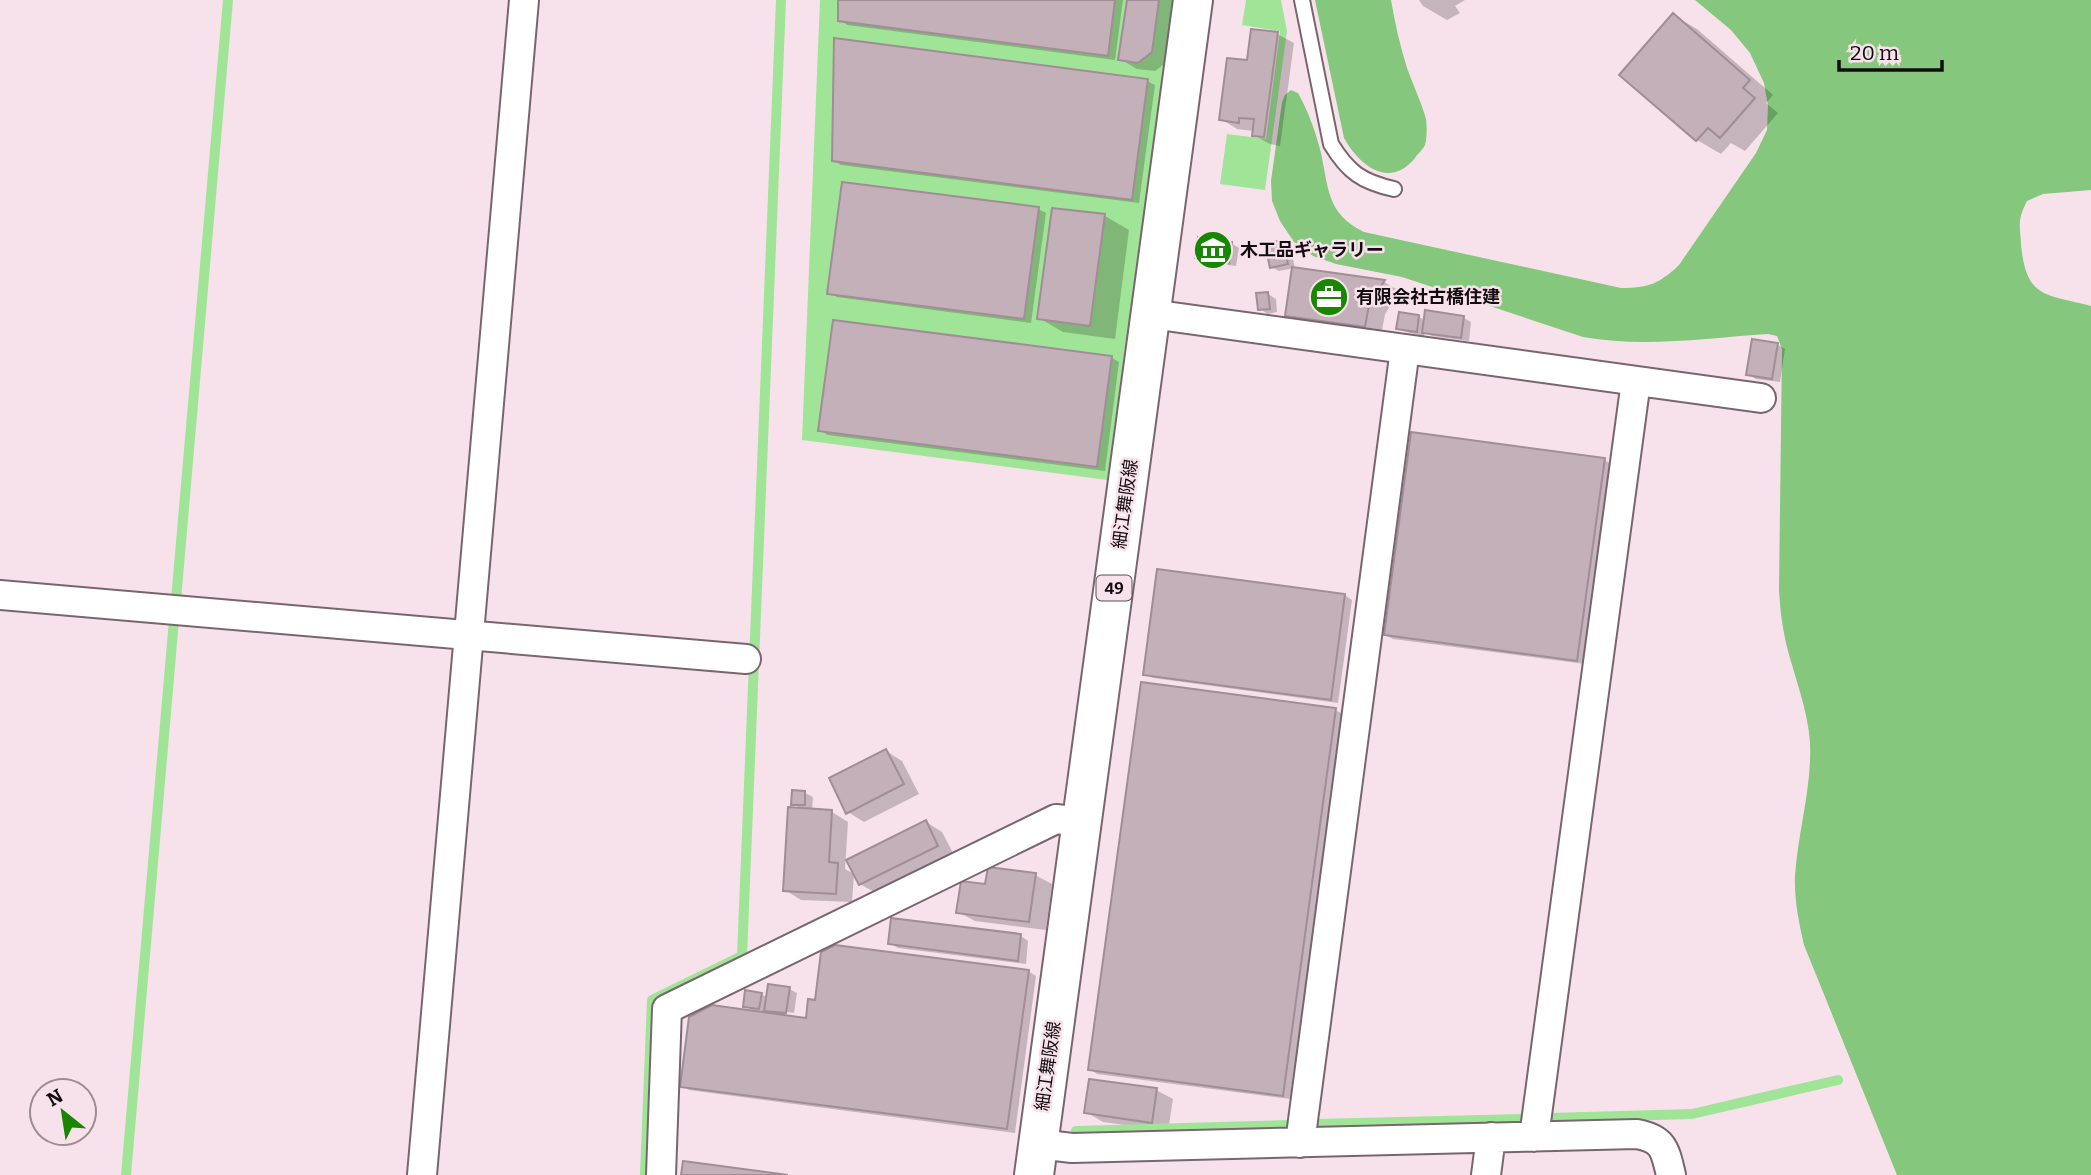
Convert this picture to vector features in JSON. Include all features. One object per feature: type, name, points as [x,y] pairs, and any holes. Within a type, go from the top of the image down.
[{"type":"main road","name":"細江舞阪線","points":[[1036,1160],[1193,0]]},
{"type":"street","points":[[422,1175],[524,0]]},
{"type":"street","points":[[1151,314],[1761,398]]},
{"type":"street","points":[[1300,1143],[1405,349]]},
{"type":"street","points":[[1535,1137],[1636,381]]},
{"type":"street","points":[[0,595],[746,659]]},
{"type":"street","points":[[661,1175],[667,1009],[1056,819],[1082,822]]},
{"type":"street","points":[[1036,1160],[1072,1148],[1637,1134],[1652,1136],[1662,1146],[1671,1175]]},
{"type":"street","points":[[1486,1175],[1491,1138]]},
{"type":"lane","points":[[1302,0],[1332,144],[1342,161],[1357,175],[1374,185],[1394,189]]},
{"type":"shaded area","points":[[820,0],[1173,0],[1107,480],[802,440]]},
{"type":"shaded area","points":[[1246,0],[1281,0],[1287,31],[1265,190],[1220,184],[1227,134],[1266,139],[1280,31],[1242,25]]},
{"type":"shaded area","points":[[1315,0],[1391,0],[1404,60],[1426,122],[1425,145],[1405,167],[1385,173],[1375,170],[1358,157],[1344,138]]},
{"type":"shaded area","points":[[1695,0],[2091,0],[2091,190],[2043,194],[2027,201],[2020,218],[2020,227],[2024,262],[2033,285],[2050,296],[2091,306],[2091,1175],[1897,1175],[1804,945],[1796,902],[1795,876],[1809,776],[1810,743],[1804,705],[1785,637],[1780,603],[1782,349],[1777,336],[1768,334],[1652,342],[1583,337],[1402,277],[1336,264],[1313,256],[1294,242],[1280,221],[1272,201],[1271,181],[1282,102],[1291,90],[1298,93],[1311,121],[1335,207],[1351,224],[1364,232],[1621,288],[1646,286],[1659,281],[1679,265],[1756,153],[1767,130],[1768,106],[1764,83],[1750,53],[1731,30]]},
{"type":"building","points":[[838,0],[1115,0],[1108,56],[838,21]]},
{"type":"building","points":[[1127,0],[1159,0],[1152,52],[1138,63],[1118,60]]},
{"type":"building","points":[[1673,13],[1750,80],[1743,88],[1755,98],[1720,138],[1708,128],[1696,141],[1619,75]]},
{"type":"building","points":[[1251,29],[1278,32],[1264,137],[1252,136],[1254,119],[1239,118],[1239,123],[1219,120],[1227,58],[1247,60]]},
{"type":"building","points":[[834,38],[1148,79],[1132,200],[832,161]]},
{"type":"building","points":[[842,182],[1039,207],[1024,319],[827,294]]},
{"type":"building","points":[[1052,208],[1105,214],[1090,326],[1037,319]]},
{"type":"building","name":"木工品ギャラリー","points":[[1198,237],[1232,242],[1229,263],[1195,258]]},
{"type":"building","points":[[1283,240],[1288,264],[1270,268],[1265,244]]},
{"type":"building","points":[[1292,267],[1385,280],[1369,305],[1365,327],[1285,316]]},
{"type":"building","points":[[1268,292],[1270,309],[1258,310],[1256,293]]},
{"type":"building","points":[[1425,310],[1464,316],[1461,338],[1422,333]]},
{"type":"building","points":[[1399,312],[1419,315],[1417,332],[1396,329]]},
{"type":"building","points":[[833,320],[1112,356],[1097,467],[818,431]]},
{"type":"building","points":[[1752,339],[1778,343],[1772,379],[1746,375]]},
{"type":"building","points":[[1411,432],[1605,458],[1577,661],[1384,635]]},
{"type":"building","points":[[1157,569],[1345,594],[1331,700],[1143,675]]},
{"type":"building","points":[[1141,682],[1336,708],[1283,1096],[1088,1070]]},
{"type":"building","points":[[886,749],[904,784],[846,814],[829,778]]},
{"type":"building","points":[[792,790],[805,791],[805,805],[791,805]]},
{"type":"building","points":[[788,807],[832,810],[829,862],[838,863],[836,894],[783,891]]},
{"type":"building","points":[[926,820],[938,846],[859,885],[846,860]]},
{"type":"building","points":[[988,867],[1036,873],[1029,922],[956,913],[961,881],[985,884]]},
{"type":"building","points":[[891,918],[1021,934],[1018,961],[888,944]]},
{"type":"building","points":[[835,945],[1029,970],[1007,1129],[680,1087],[689,1017],[712,1005],[806,1018],[808,999],[815,1000],[821,952]]},
{"type":"building","points":[[768,984],[790,987],[786,1013],[764,1011]]},
{"type":"building","points":[[745,990],[762,993],[759,1009],[743,1007]]},
{"type":"building","points":[[1089,1079],[1157,1088],[1152,1123],[1084,1113]]},
{"type":"building","points":[[683,1161],[788,1175],[681,1175]]},
{"type":"waterway","points":[[176,600],[228,0]]},
{"type":"waterway","points":[[645,1175],[652,1000],[742,956],[781,0]]},
{"type":"waterway","points":[[126,1175],[174,620]]},
{"type":"waterway","points":[[1550,1118],[1692,1114],[1838,1080]]},
{"type":"waterway","points":[[1316,1124],[1524,1119]]},
{"type":"waterway","points":[[1076,1131],[1289,1125]]},
{"type":"place","name":"木工品ギャラリー","points":[[1213,250]]},
{"type":"place","name":"有限会社古橋住建","points":[[1329,297]]}]
